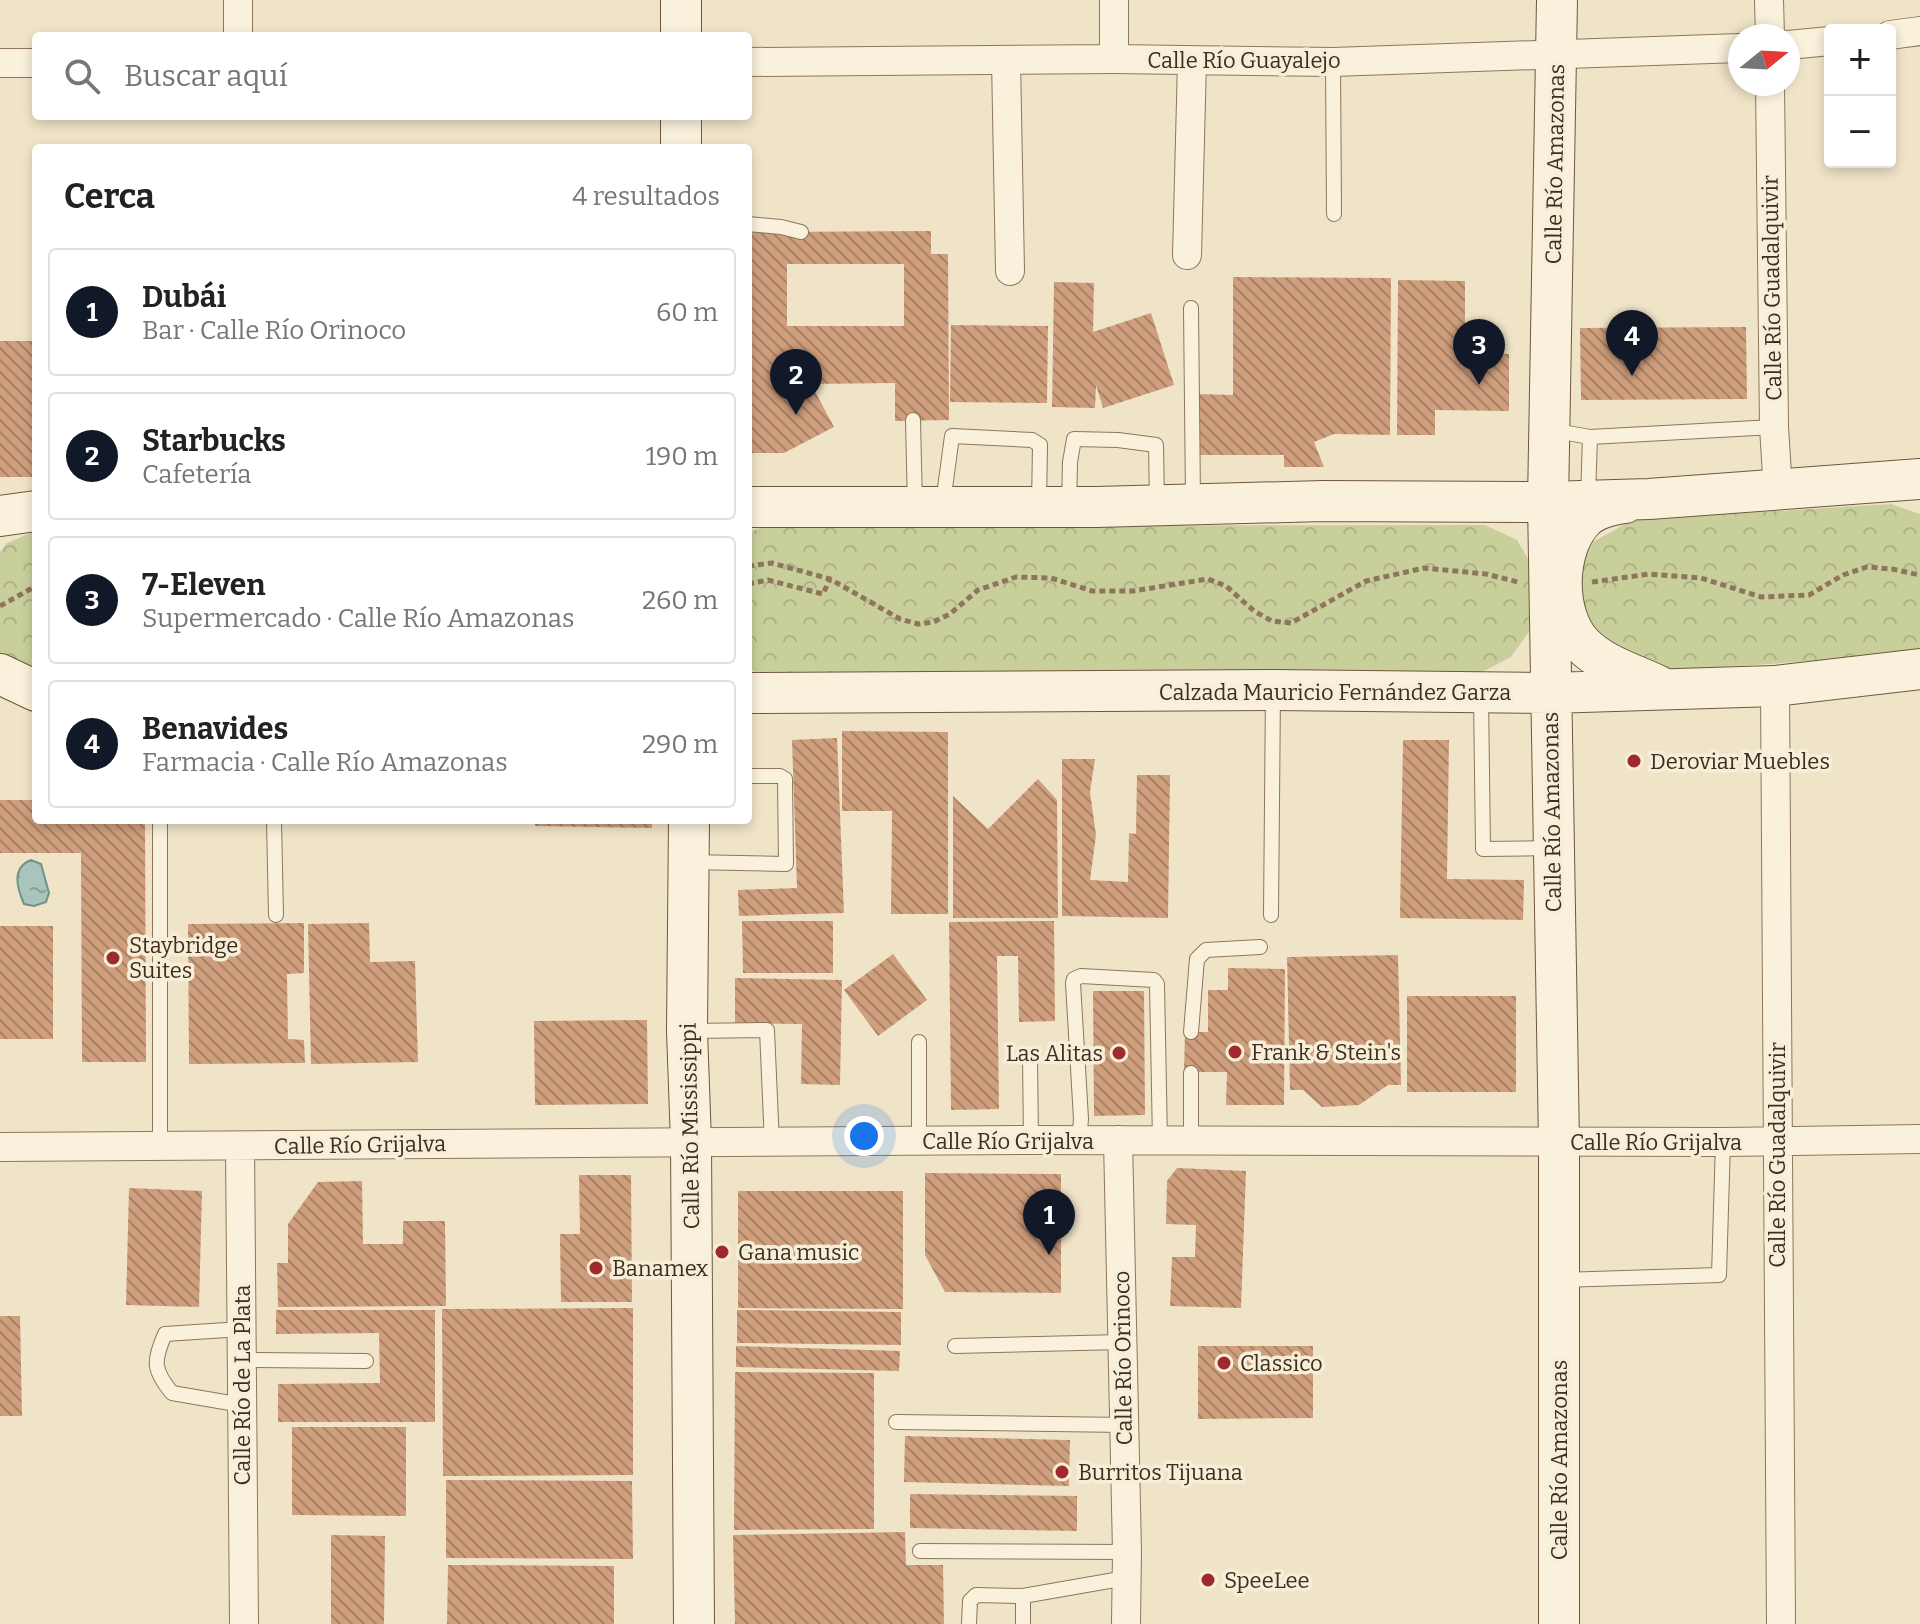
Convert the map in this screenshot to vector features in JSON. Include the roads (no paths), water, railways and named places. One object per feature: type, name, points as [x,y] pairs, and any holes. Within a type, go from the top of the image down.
[{"type":"main road","points":[[681,0],[681,32]]},
{"type":"main road","name":"Calle Río Amazonas","points":[[1557,0],[1548,502],[1554,583],[1550,693],[1559,1143],[1559,1624]]},
{"type":"main road","points":[[681,120],[681,144]]},
{"type":"main road","points":[[752,507],[1054,507],[1323,501],[1548,502],[1649,499],[1920,479]]},
{"type":"main road","points":[[1649,499],[1606,506],[1586,518],[1573,536],[1554,583],[1568,620],[1581,643],[1597,657],[1663,688]]},
{"type":"main road","points":[[0,506],[32,510]]},
{"type":"main road","points":[[0,516],[32,511]]},
{"type":"main road","name":"Calzada Mauricio Fernández Garza","points":[[752,693],[1273,690],[1550,693],[1775,686],[1920,669]]},
{"type":"main road","points":[[0,674],[32,689]]},
{"type":"main road","points":[[0,697],[32,698]]},
{"type":"main road","name":"Calle Río Mississippi","points":[[689,824],[687,1031],[691,1142],[694,1624]]},
{"type":"street","points":[[238,0],[238,32]]},
{"type":"street","points":[[1114,0],[1114,59]]},
{"type":"street","points":[[1769,0],[1770,24]]},
{"type":"street","points":[[1896,34],[1920,31]]},
{"type":"street","points":[[1800,44],[1824,42]]},
{"type":"street","name":"Calle Río Guayalejo","points":[[752,62],[1114,59],[1333,62],[1728,49]]},
{"type":"street","points":[[1006,60],[1010,271]]},
{"type":"street","points":[[1187,255],[1192,62]]},
{"type":"street","points":[[0,63],[32,63]]},
{"type":"street","name":"Calle Río Guadalquivir","points":[[1770,96],[1774,427],[1778,491]]},
{"type":"street","name":"Calle Río Guadalquivir","points":[[1775,686],[1781,1624]]},
{"type":"street","name":"Calle Río Grijalva","points":[[0,1147],[1031,1140],[1559,1143],[1920,1139]]},
{"type":"street","name":"Calle Río Orinoco","points":[[1118,1140],[1126,1624]]},
{"type":"street","name":"Calle Río de La Plata","points":[[240,1146],[244,1624]]},
{"type":"lane","points":[[1333,62],[1334,214]]},
{"type":"lane","points":[[752,224],[801,232]]},
{"type":"lane","points":[[1175,505],[1191,308]]},
{"type":"lane","points":[[913,420],[929,507]]},
{"type":"lane","points":[[1551,430],[1590,437],[1774,427]]},
{"type":"lane","points":[[929,507],[952,436],[1032,440],[1040,445],[1054,507]]},
{"type":"lane","points":[[1588,499],[1590,437]]},
{"type":"lane","points":[[1054,507],[1070,462],[1074,439],[1156,445],[1175,505]]},
{"type":"lane","points":[[1271,915],[1273,690]]},
{"type":"lane","points":[[1481,692],[1483,849],[1553,848]]},
{"type":"lane","points":[[688,861],[786,864],[785,779],[780,776],[752,776]]},
{"type":"lane","points":[[160,824],[160,1146]]},
{"type":"lane","points":[[274,824],[276,915]]},
{"type":"lane","points":[[1191,1032],[1197,959],[1206,950],[1260,947]]},
{"type":"lane","points":[[1079,1141],[1081,1119],[1073,983],[1081,976],[1154,980],[1157,984],[1160,1141]]},
{"type":"lane","points":[[687,1031],[767,1030],[772,1144]]},
{"type":"lane","points":[[919,1042],[919,1142]]},
{"type":"lane","points":[[1030,1058],[1031,1140]]},
{"type":"lane","points":[[1191,1073],[1191,1141]]},
{"type":"lane","points":[[1559,1280],[1719,1275],[1723,1142]]},
{"type":"lane","points":[[242,1329],[165,1334],[155,1357],[161,1379],[172,1393],[242,1405]]},
{"type":"lane","points":[[955,1346],[1122,1342]]},
{"type":"lane","points":[[242,1360],[366,1361]]},
{"type":"lane","points":[[896,1422],[1125,1425]]},
{"type":"lane","points":[[920,1551],[1126,1565]]},
{"type":"lane","points":[[969,1624],[969,1606],[974,1596],[1023,1596],[1126,1565]]},
{"type":"lane","points":[[1023,1596],[1023,1624]]},
{"type":"water","points":[[31,860],[41,864],[49,893],[46,902],[34,906],[24,904],[17,879],[20,868]]},
{"type":"place","name":"Benavides","points":[[1632,376]]},
{"type":"place","name":"7-Eleven","points":[[1479,385]]},
{"type":"place","name":"Starbucks","points":[[796,415]]},
{"type":"place","name":"Deroviar Muebles","points":[[1634,761]]},
{"type":"place","name":"Staybridge Suites","points":[[113,958]]},
{"type":"place","name":"Frank & Stein's","points":[[1235,1052]]},
{"type":"place","name":"Las Alitas","points":[[1119,1053]]},
{"type":"place","name":"Gana music","points":[[722,1252]]},
{"type":"place","name":"Dubái","points":[[1049,1255]]},
{"type":"place","name":"Banamex","points":[[596,1268]]},
{"type":"place","name":"Classico","points":[[1224,1363]]},
{"type":"place","name":"Burritos Tijuana","points":[[1062,1472]]},
{"type":"place","name":"SpeeLee","points":[[1208,1580]]}]
